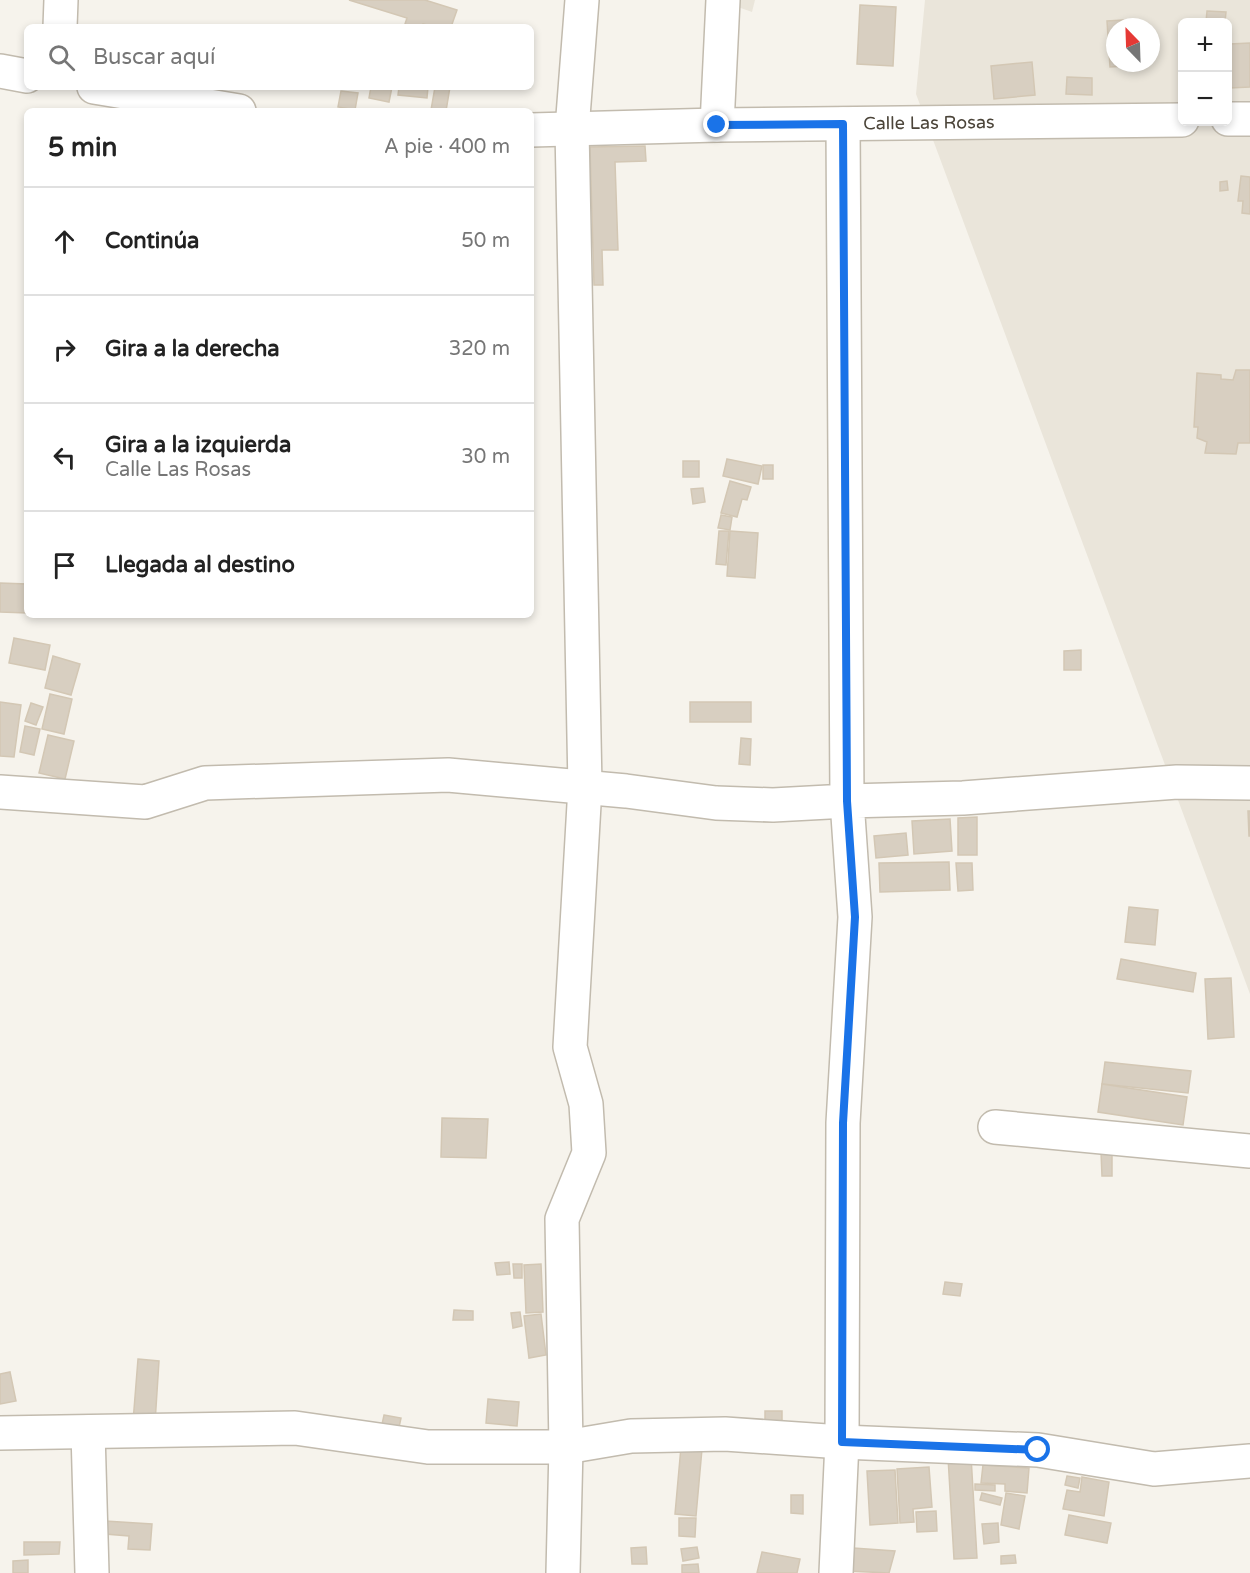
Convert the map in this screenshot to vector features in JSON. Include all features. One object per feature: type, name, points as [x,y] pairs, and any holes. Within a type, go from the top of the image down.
[{"type":"street","points":[[60,24],[61,0]]},
{"type":"street","points":[[563,1573],[566,1447],[562,1219],[589,1153],[586,1104],[570,1047],[585,787],[572,129],[582,0]]},
{"type":"street","points":[[717,125],[723,0]]},
{"type":"street","points":[[0,71],[24,75]]},
{"type":"street","points":[[112,90],[221,108]]},
{"type":"street","points":[[1232,119],[1250,119]]},
{"type":"street","name":"Calle Las Rosas","points":[[534,130],[717,125],[1178,120]]},
{"type":"street","points":[[836,1573],[842,1442],[843,1123],[855,917],[847,801],[843,124]]},
{"type":"street","points":[[0,792],[145,802],[205,783],[448,775],[626,791],[716,803],[773,805],[963,798],[1177,782],[1250,783]]},
{"type":"street","points":[[994,1127],[1250,1151]]},
{"type":"street","points":[[0,1433],[295,1428],[428,1447],[566,1447],[631,1436],[725,1434],[842,1442],[1038,1450],[1154,1469],[1250,1461]]},
{"type":"street","points":[[88,1432],[92,1573]]},
{"type":"shaded area","points":[[718,0],[755,0],[752,12]]},
{"type":"shaded area","points":[[925,0],[1250,0],[1250,994],[916,94]]},
{"type":"building","points":[[349,0],[425,0],[457,10],[452,24],[405,24],[407,18]]},
{"type":"building","points":[[860,5],[896,7],[893,66],[857,64]]},
{"type":"building","points":[[1207,11],[1226,12],[1225,18],[1206,18]]},
{"type":"building","points":[[1250,43],[1250,87],[1232,88],[1232,44]]},
{"type":"building","points":[[1032,62],[1035,95],[994,99],[991,66]]},
{"type":"building","points":[[1067,77],[1092,78],[1092,95],[1066,94]]},
{"type":"building","points":[[370,90],[391,90],[389,102],[369,98]]},
{"type":"building","points":[[399,90],[428,90],[427,98],[398,95]]},
{"type":"building","points":[[434,90],[450,90],[446,108],[431,108]]},
{"type":"building","points":[[341,91],[358,93],[355,108],[338,107]]},
{"type":"building","points":[[645,146],[646,161],[615,162],[618,250],[602,250],[603,285],[594,285],[590,147]]},
{"type":"building","points":[[1241,176],[1250,177],[1250,214],[1242,213],[1243,201],[1238,201]]},
{"type":"building","points":[[1227,181],[1228,190],[1220,191],[1220,182]]},
{"type":"building","points":[[1236,370],[1250,370],[1250,443],[1238,443],[1236,454],[1205,453],[1207,442],[1197,438],[1198,427],[1194,427],[1197,373],[1221,375],[1221,379],[1233,380]]},
{"type":"building","points":[[727,459],[762,466],[758,484],[723,476]]},
{"type":"building","points":[[683,461],[699,461],[699,477],[683,477]]},
{"type":"building","points":[[763,465],[773,465],[773,479],[763,479]]},
{"type":"building","points":[[730,481],[751,487],[747,500],[742,499],[737,517],[721,513]]},
{"type":"building","points":[[703,488],[705,502],[693,504],[691,489]]},
{"type":"building","points":[[721,515],[732,517],[730,530],[718,528]]},
{"type":"building","points":[[719,531],[729,531],[726,565],[716,564]]},
{"type":"building","points":[[730,531],[758,533],[755,578],[727,576]]},
{"type":"building","points":[[0,583],[24,584],[24,613],[0,612]]},
{"type":"building","points":[[14,638],[50,645],[45,670],[9,663]]},
{"type":"building","points":[[1081,650],[1081,670],[1064,670],[1064,651]]},
{"type":"building","points":[[53,656],[80,664],[71,695],[45,688]]},
{"type":"building","points":[[50,694],[72,699],[64,734],[42,729]]},
{"type":"building","points":[[0,702],[21,705],[14,757],[0,756]]},
{"type":"building","points":[[690,702],[751,702],[751,722],[690,722]]},
{"type":"building","points":[[31,703],[43,707],[36,725],[25,721]]},
{"type":"building","points":[[25,726],[40,729],[34,755],[20,752]]},
{"type":"building","points":[[48,735],[74,741],[65,779],[39,773]]},
{"type":"building","points":[[741,738],[751,739],[750,765],[739,764]]},
{"type":"building","points":[[1248,811],[1250,811],[1250,836],[1249,836]]},
{"type":"building","points":[[977,817],[977,855],[958,855],[958,818]]},
{"type":"building","points":[[950,819],[952,851],[914,854],[912,821]]},
{"type":"building","points":[[906,833],[908,855],[876,858],[874,836]]},
{"type":"building","points":[[949,862],[950,890],[880,892],[879,863]]},
{"type":"building","points":[[956,863],[972,863],[973,890],[958,891]]},
{"type":"building","points":[[1129,907],[1158,910],[1155,945],[1125,942]]},
{"type":"building","points":[[1121,959],[1196,973],[1193,992],[1117,979]]},
{"type":"building","points":[[1231,978],[1234,1037],[1208,1039],[1205,979]]},
{"type":"building","points":[[1105,1062],[1191,1071],[1188,1093],[1102,1084]]},
{"type":"building","points":[[1102,1084],[1187,1097],[1183,1125],[1098,1112]]},
{"type":"building","points":[[442,1118],[488,1119],[486,1158],[441,1157]]},
{"type":"building","points":[[1112,1151],[1112,1176],[1102,1176],[1101,1152]]},
{"type":"building","points":[[509,1262],[510,1274],[497,1275],[495,1263]]},
{"type":"building","points":[[513,1264],[522,1264],[522,1278],[514,1278]]},
{"type":"building","points":[[541,1264],[543,1312],[526,1313],[524,1265]]},
{"type":"building","points":[[945,1282],[962,1284],[960,1296],[943,1294]]},
{"type":"building","points":[[454,1310],[473,1311],[473,1320],[453,1320]]},
{"type":"building","points":[[520,1312],[522,1326],[513,1328],[511,1313]]},
{"type":"building","points":[[541,1314],[546,1355],[529,1358],[524,1316]]},
{"type":"building","points":[[138,1359],[159,1361],[155,1423],[133,1422]]},
{"type":"building","points":[[10,1372],[16,1401],[0,1404],[0,1374]]},
{"type":"building","points":[[488,1399],[519,1402],[517,1426],[486,1423]]},
{"type":"building","points":[[765,1411],[782,1411],[782,1426],[765,1427]]},
{"type":"building","points":[[384,1415],[401,1418],[398,1432],[381,1429]]},
{"type":"building","points":[[681,1447],[702,1449],[696,1516],[675,1514]]},
{"type":"building","points":[[971,1456],[977,1558],[954,1559],[948,1457]]},
{"type":"building","points":[[983,1465],[1029,1468],[1027,1493],[1005,1491],[1005,1484],[981,1483]]},
{"type":"building","points":[[929,1467],[932,1507],[913,1509],[914,1522],[900,1523],[897,1469]]},
{"type":"building","points":[[895,1470],[898,1523],[870,1525],[867,1471]]},
{"type":"building","points":[[1067,1476],[1080,1478],[1078,1488],[1065,1485]]},
{"type":"building","points":[[1082,1477],[1109,1482],[1104,1516],[1063,1509],[1067,1490],[1080,1492]]},
{"type":"building","points":[[975,1484],[995,1485],[995,1491],[975,1490]]},
{"type":"building","points":[[982,1493],[1002,1498],[1000,1505],[980,1500]]},
{"type":"building","points":[[1006,1493],[1025,1496],[1019,1529],[1001,1525]]},
{"type":"building","points":[[791,1495],[803,1495],[803,1514],[791,1513]]},
{"type":"building","points":[[936,1511],[937,1531],[917,1532],[916,1512]]},
{"type":"building","points":[[1069,1515],[1111,1523],[1107,1543],[1065,1535]]},
{"type":"building","points":[[679,1518],[696,1518],[695,1537],[679,1536]]},
{"type":"building","points":[[105,1521],[152,1524],[150,1550],[128,1549],[129,1536],[105,1534]]},
{"type":"building","points":[[998,1523],[999,1542],[984,1544],[982,1524]]},
{"type":"building","points":[[24,1542],[60,1542],[59,1554],[24,1555]]},
{"type":"building","points":[[646,1547],[647,1564],[632,1564],[631,1548]]},
{"type":"building","points":[[697,1547],[699,1558],[683,1561],[681,1549]]},
{"type":"building","points":[[853,1548],[895,1551],[889,1573],[847,1571]]},
{"type":"building","points":[[762,1552],[800,1559],[797,1573],[757,1573]]},
{"type":"building","points":[[1015,1555],[1016,1563],[1001,1564],[1001,1556]]},
{"type":"building","points":[[28,1560],[28,1573],[13,1573],[13,1561]]},
{"type":"building","points":[[698,1564],[699,1573],[682,1573],[682,1565]]},
{"type":"route","points":[[717,125],[843,124],[847,817],[855,917],[843,1123],[842,1442],[1038,1450]]}]
